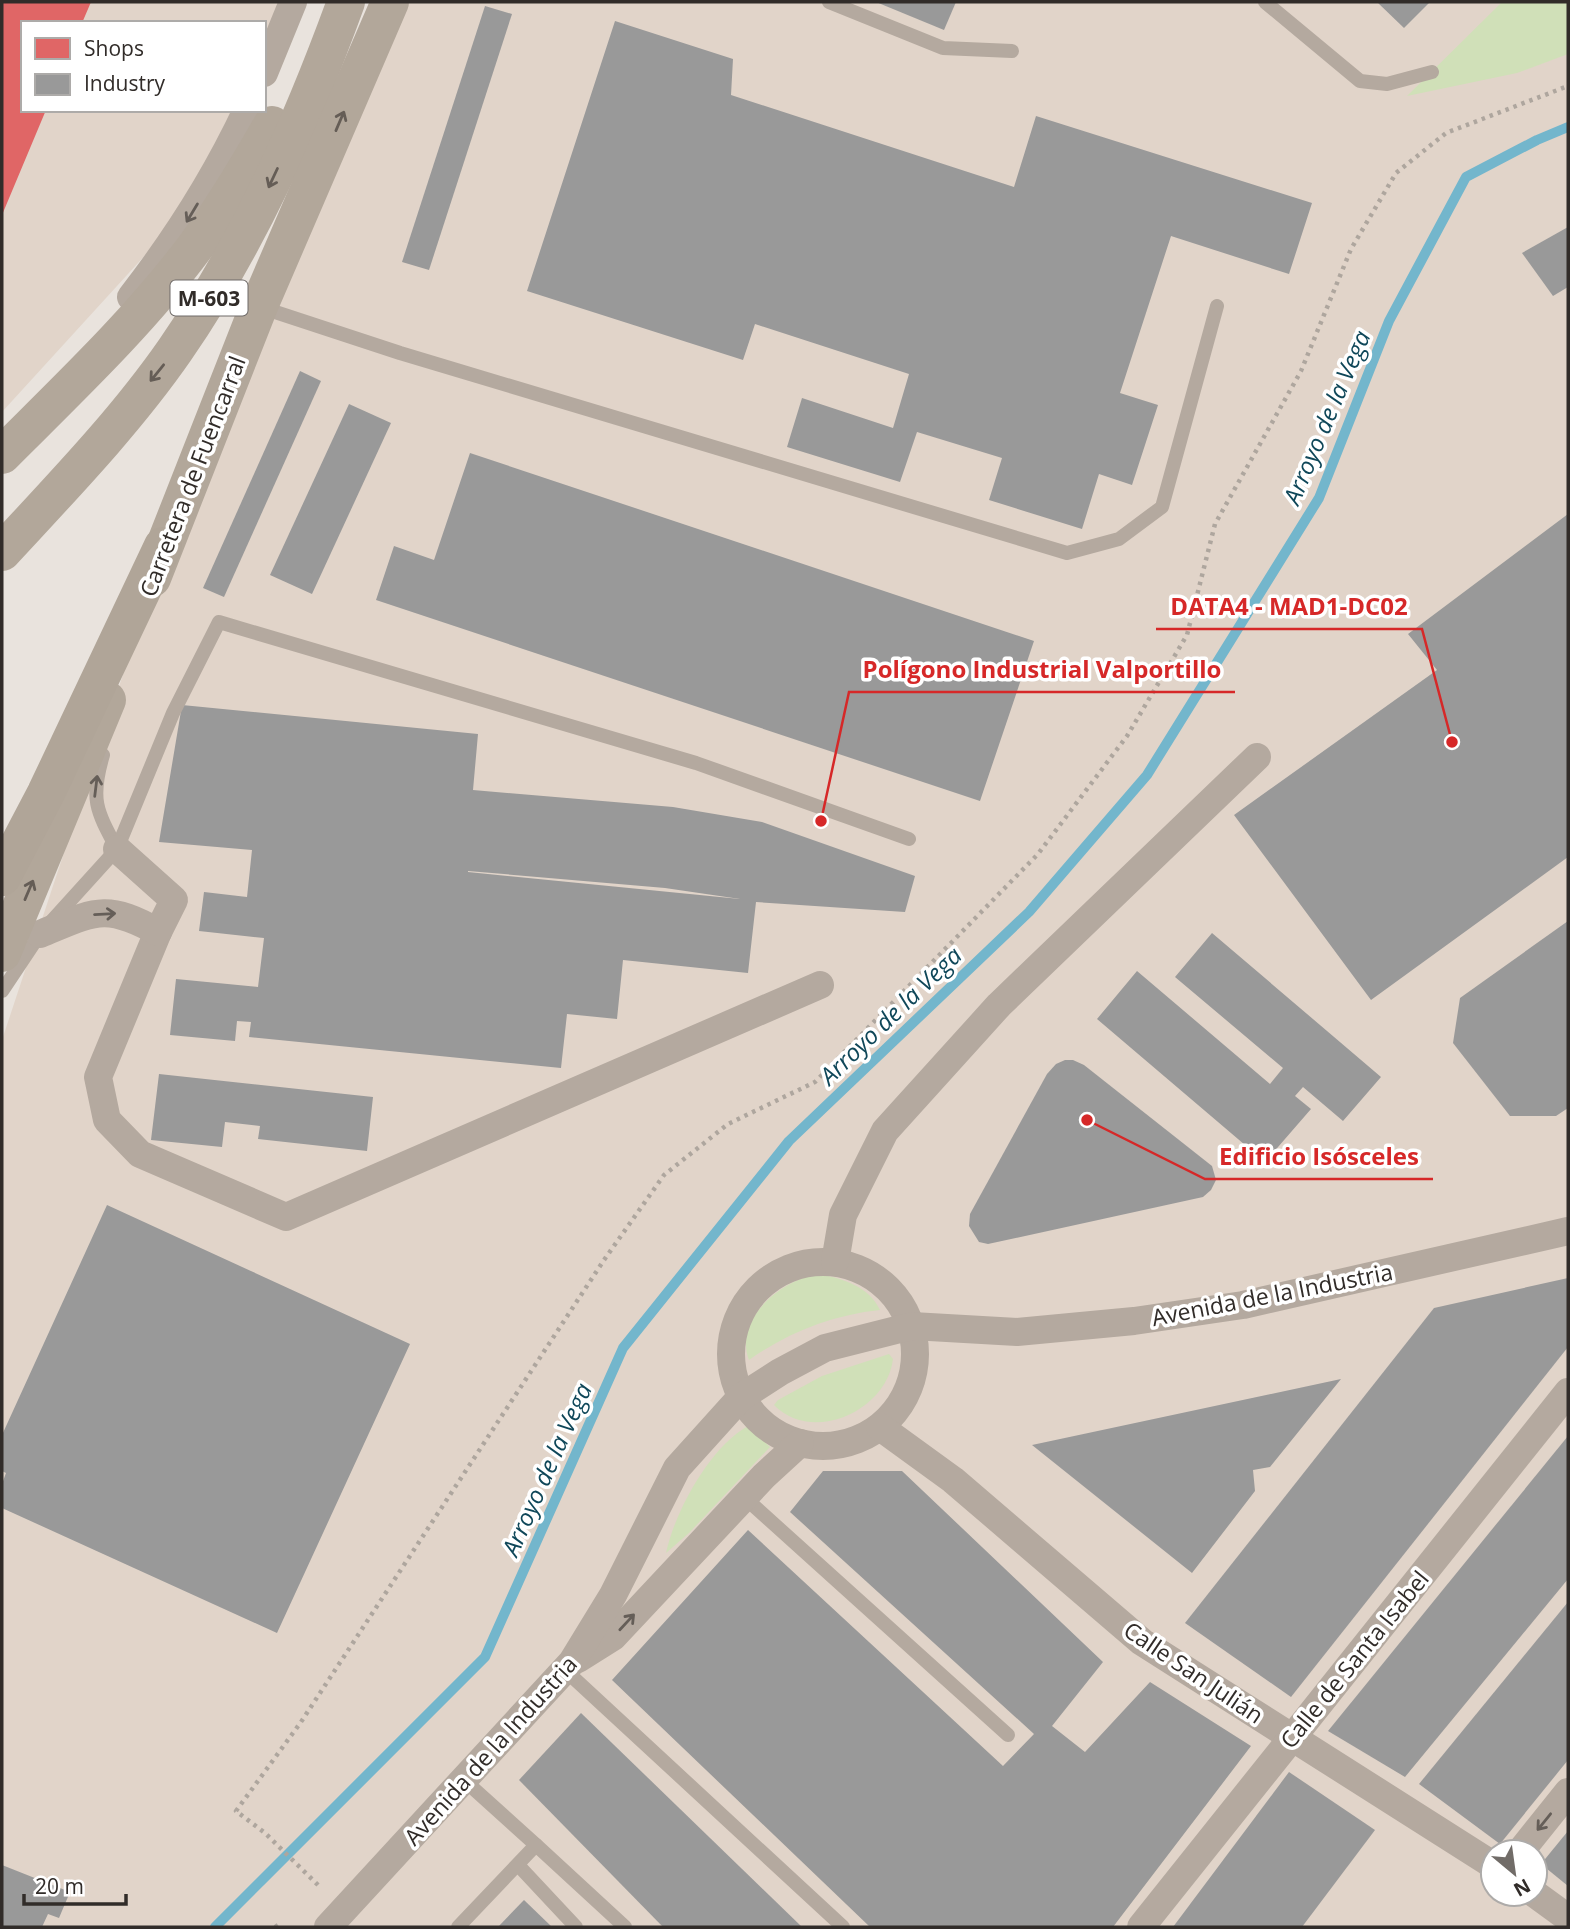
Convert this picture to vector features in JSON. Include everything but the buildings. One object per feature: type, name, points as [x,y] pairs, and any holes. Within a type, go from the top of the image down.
[{"type":"highway","points":[[2,454],[137,316],[194,248],[241,181],[275,121],[331,2]]},
{"type":"highway","name":"M-603","points":[[2,552],[87,459],[174,352],[212,293],[255,217],[301,118],[346,2]]},
{"type":"highway","name":"Carretera de Fuencarral","points":[[2,953],[79,771],[163,546],[259,306],[390,2]]},
{"type":"highway","points":[[2,877],[64,756],[163,546]]},
{"type":"street","points":[[266,68],[293,2]]},
{"type":"street","points":[[36,421],[62,375],[125,305],[175,241],[222,163],[246,112]]},
{"type":"street","points":[[835,1262],[843,1215],[885,1131],[999,1005],[1257,757]]},
{"type":"street","points":[[117,849],[174,900],[98,1077],[107,1120],[140,1154],[286,1217],[820,985]]},
{"type":"street","points":[[40,934],[84,916],[107,911],[128,915],[158,932]]},
{"type":"street","name":"Avenida de la Industria","points":[[328,1927],[569,1666],[613,1595],[677,1468],[741,1397],[825,1348],[912,1326],[1017,1332],[1134,1321],[1243,1305],[1568,1231]]},
{"type":"street","points":[[807,1262],[835,1262],[861,1269],[883,1283],[901,1302],[912,1326],[916,1353],[912,1381],[900,1406],[880,1427],[856,1440],[828,1446],[800,1443],[776,1433],[756,1418],[741,1397],[732,1369],[732,1341],[740,1313],[757,1290],[779,1272],[807,1262]]},
{"type":"street","name":"Calle de Santa Isabel","points":[[1142,1927],[1291,1736],[1568,1392]]},
{"type":"street","name":"Calle San Julián","points":[[880,1427],[953,1480],[1142,1642],[1479,1856]]},
{"type":"street","points":[[569,1666],[613,1637],[744,1497],[800,1443]]},
{"type":"street","points":[[1531,1838],[1568,1792]]},
{"type":"street","points":[[1549,1904],[1568,1917]]},
{"type":"lane","points":[[829,2],[943,48],[1012,51]]},
{"type":"lane","points":[[1265,2],[1360,81],[1387,84],[1432,72]]},
{"type":"lane","points":[[259,306],[400,353],[1067,553],[1119,539],[1162,507],[1217,306]]},
{"type":"lane","points":[[2,991],[40,934],[117,849],[173,713],[219,622],[696,763],[909,839]]},
{"type":"lane","points":[[117,849],[94,800],[95,783],[119,704],[118,690]]},
{"type":"lane","points":[[744,1497],[1008,1735]]},
{"type":"lane","points":[[569,1666],[843,1927]]},
{"type":"lane","points":[[464,1780],[625,1927]]},
{"type":"lane","points":[[458,1927],[536,1845]]},
{"type":"lane","points":[[518,1865],[576,1927]]},
{"type":"path","points":[[318,1885],[265,1833],[236,1811],[301,1722],[604,1259],[664,1175],[728,1124],[815,1082],[1038,854],[1127,736],[1187,635],[1215,524],[1301,371],[1351,249],[1396,173],[1446,133],[1568,86]]},
{"type":"path","points":[[275,1927],[281,1927]]},
{"type":"shaded area","points":[[2,2],[297,2],[266,58],[266,21],[21,21],[21,112],[238,112],[169,229],[2,412]]},
{"type":"shaded area","points":[[403,2],[1568,2],[1568,1927],[2,1927],[2,1040],[147,602]]},
{"type":"green space","points":[[1502,2],[1568,2],[1568,54],[1517,73],[1407,96]]},
{"type":"green space","points":[[819,1274],[846,1281],[862,1289],[880,1310],[862,1312],[811,1326],[749,1360],[746,1344],[748,1330],[764,1303],[791,1284]]},
{"type":"green space","points":[[889,1354],[893,1359],[888,1377],[877,1393],[863,1407],[846,1416],[808,1422],[790,1417],[774,1405],[778,1400],[822,1376]]},
{"type":"green space","points":[[748,1426],[770,1447],[689,1533],[666,1553],[677,1518],[696,1482],[720,1449]]},
{"type":"waterway","name":"Arroyo de la Vega","points":[[215,1927],[485,1657],[623,1348],[789,1141],[1029,912],[1147,775],[1319,498],[1389,321],[1466,177],[1568,127]]},
{"type":"place","name":"DATA4 - MAD1-DC02","points":[[1452,742]]},
{"type":"place","name":"Polígono Industrial Valportillo","points":[[821,821]]},
{"type":"place","name":"Edificio Isósceles","points":[[1087,1120]]}]
